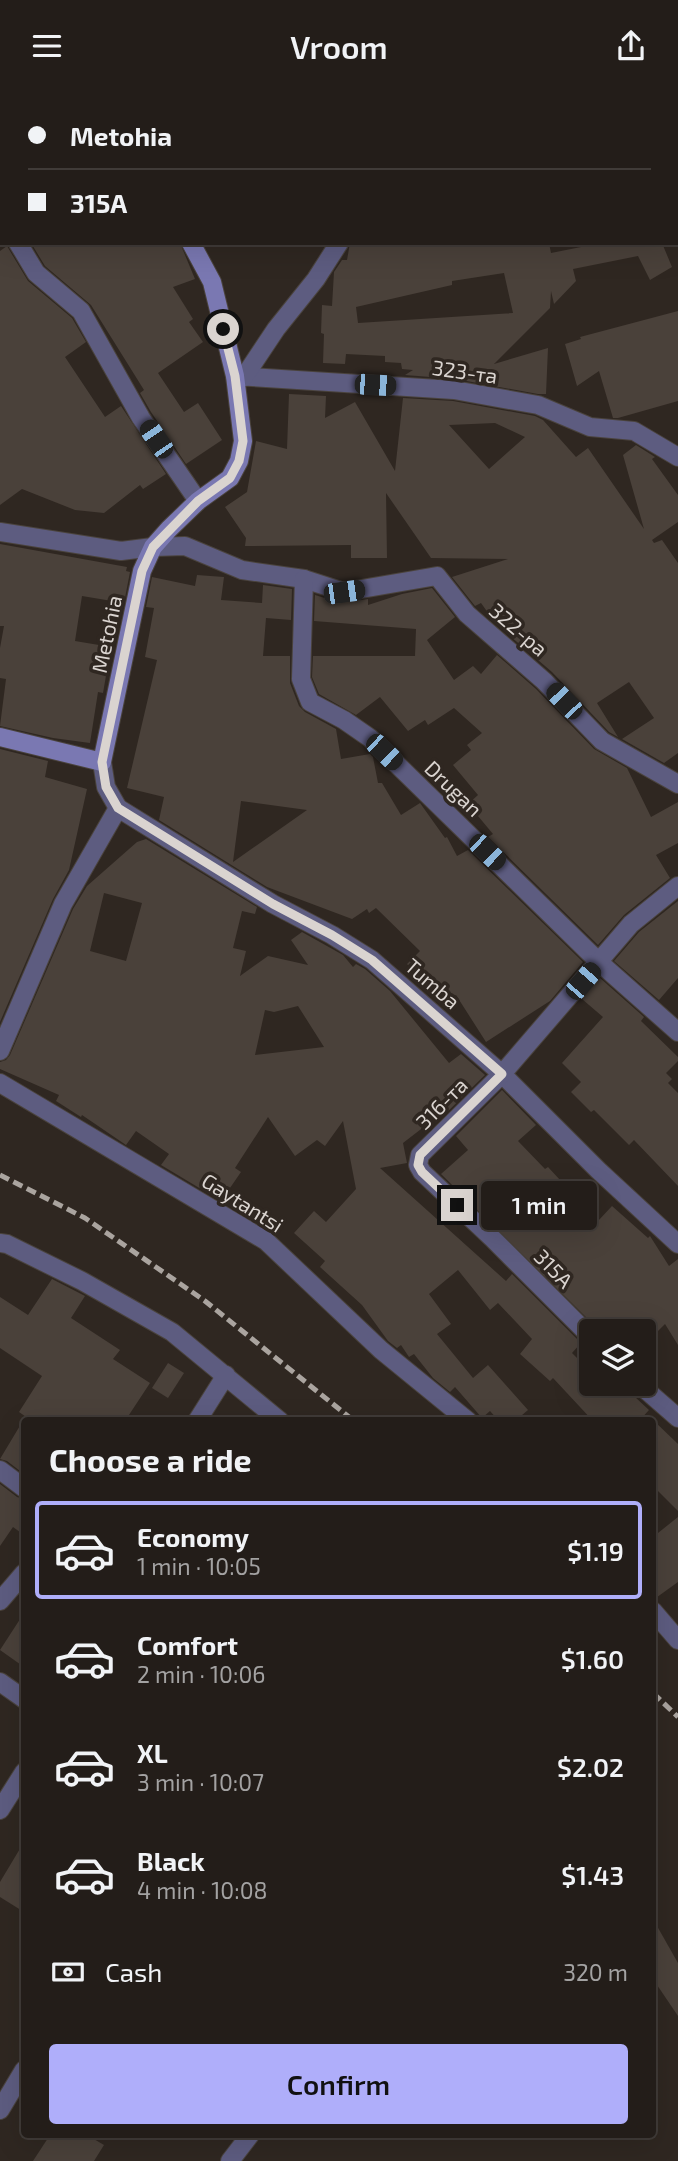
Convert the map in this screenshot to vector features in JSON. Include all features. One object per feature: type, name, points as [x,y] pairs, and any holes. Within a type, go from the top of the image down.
[{"type":"street","points":[[19,245],[36,273],[81,311],[141,418],[198,501]]},
{"type":"street","name":"Metohia","points":[[118,808],[106,787],[102,762],[142,571],[153,547],[198,501],[230,478],[239,461],[243,441],[239,376],[212,282],[192,245]]},
{"type":"street","points":[[239,376],[316,279],[338,245]]},
{"type":"street","name":"323-та","points":[[239,376],[454,390],[538,405],[590,427],[634,431],[678,457]]},
{"type":"street","points":[[0,532],[121,551],[185,547],[242,570],[304,579]]},
{"type":"street","name":"322-ра","points":[[304,579],[344,592],[437,576],[467,614],[544,681],[602,741],[678,784]]},
{"type":"street","name":"Drugan","points":[[304,579],[301,678],[310,702],[370,738],[600,963],[678,1032]]},
{"type":"street","points":[[0,737],[102,762]]},
{"type":"street","points":[[0,1051],[63,904],[118,808]]},
{"type":"street","name":"Tumba","points":[[118,808],[273,904],[372,960],[502,1074],[598,1170],[678,1244]]},
{"type":"street","name":"316-та","points":[[422,1172],[418,1165],[420,1155],[502,1074],[631,924],[678,886]]},
{"type":"street","name":"Gaytantsi","points":[[0,1083],[267,1241],[381,1350],[463,1417]]},
{"type":"street","name":"315А","points":[[422,1172],[579,1325]]},
{"type":"street","points":[[0,1243],[82,1281],[172,1332],[275,1417]]},
{"type":"street","points":[[200,1417],[226,1375]]},
{"type":"street","points":[[653,1396],[678,1418]]},
{"type":"street","points":[[0,1470],[21,1486]]},
{"type":"street","points":[[0,1601],[21,1576]]},
{"type":"street","points":[[656,1614],[678,1640]]},
{"type":"street","points":[[0,1682],[21,1697]]},
{"type":"street","points":[[0,1810],[21,1777]]},
{"type":"street","points":[[0,2110],[21,2075]]},
{"type":"street","points":[[230,2161],[248,2138]]},
{"type":"building","points":[[32,245],[181,245],[195,279],[173,287],[193,319],[189,322],[203,342],[158,373],[184,412],[198,403],[222,440],[186,464],[151,412],[140,393],[144,390],[91,305],[45,266]]},
{"type":"building","points":[[350,245],[549,245],[551,253],[591,245],[663,245],[672,267],[650,280],[638,256],[573,269],[576,281],[554,304],[551,291],[550,308],[494,364],[548,348],[546,394],[538,394],[456,379],[405,375],[413,370],[402,369],[401,363],[385,362],[385,356],[346,354],[345,364],[323,363],[322,305],[332,306],[334,272],[342,260],[347,260]],"holes":[[[504,273],[513,313],[358,323],[356,307],[452,285],[452,281]]]},
{"type":"building","points":[[7,246],[28,281],[72,318],[86,342],[65,357],[105,417],[121,406],[166,474],[143,489],[140,485],[104,513],[75,510],[22,489],[0,505],[0,251]]},
{"type":"building","points":[[678,311],[678,401],[613,418],[599,371],[577,386],[565,344],[581,339],[580,337]]},
{"type":"building","points":[[289,394],[326,396],[325,418],[355,402],[395,471],[403,398],[453,401],[535,416],[543,420],[576,457],[588,448],[644,529],[623,455],[636,445],[655,457],[652,459],[678,495],[678,522],[652,540],[654,543],[662,540],[678,563],[678,753],[664,763],[622,739],[654,718],[629,682],[597,703],[618,737],[609,732],[552,672],[496,624],[481,603],[475,606],[452,577],[508,559],[431,558],[386,493],[387,558],[351,558],[351,545],[245,546],[246,538],[225,507],[247,492],[256,441],[287,449]],"holes":[[[495,423],[525,437],[489,469],[449,425]]]},
{"type":"building","points":[[0,544],[127,567],[126,571],[130,572],[124,603],[82,596],[75,641],[111,647],[103,693],[98,692],[90,743],[0,726],[6,679],[0,678],[0,648],[4,626],[0,626]]},
{"type":"building","points":[[197,575],[224,577],[221,600],[262,603],[263,585],[292,589],[291,620],[266,618],[263,656],[290,656],[290,683],[299,706],[336,729],[341,759],[370,754],[378,783],[382,783],[401,815],[420,803],[445,838],[447,837],[457,856],[468,850],[583,962],[550,1001],[486,1042],[456,995],[446,1004],[407,964],[420,951],[376,908],[369,913],[367,909],[352,919],[267,887],[159,820],[164,797],[127,788],[157,660],[145,657],[154,608],[146,607],[152,577],[195,586]],"holes":[[[241,801],[307,810],[233,862]]]},
{"type":"building","points":[[432,588],[455,617],[427,640],[454,680],[473,666],[481,674],[497,655],[536,689],[594,749],[627,768],[651,817],[678,802],[678,843],[656,855],[670,878],[624,915],[598,945],[488,837],[493,834],[468,804],[478,795],[453,765],[471,750],[467,745],[482,733],[454,708],[428,725],[425,720],[408,731],[380,697],[356,715],[319,694],[312,677],[313,656],[415,656],[416,629],[314,621],[315,595],[341,603],[368,599],[368,605]]},
{"type":"building","points":[[0,749],[48,761],[45,777],[87,789],[69,870],[53,899],[0,1022]]},
{"type":"building","points":[[146,839],[257,907],[255,914],[242,911],[233,948],[246,951],[240,976],[268,956],[308,965],[291,940],[302,932],[343,955],[353,967],[356,964],[365,969],[390,991],[449,1063],[461,1054],[485,1075],[440,1119],[438,1116],[403,1143],[407,1163],[380,1168],[506,1281],[512,1274],[579,1341],[579,1345],[572,1353],[579,1360],[579,1396],[634,1396],[649,1410],[643,1417],[589,1417],[553,1378],[550,1381],[520,1354],[532,1339],[498,1303],[490,1310],[458,1270],[429,1294],[451,1324],[437,1334],[473,1378],[488,1365],[528,1410],[520,1417],[495,1417],[490,1411],[481,1417],[455,1387],[450,1392],[433,1378],[414,1354],[409,1357],[401,1345],[397,1348],[388,1341],[362,1305],[320,1267],[325,1261],[294,1233],[314,1211],[326,1222],[356,1189],[343,1121],[325,1146],[317,1140],[295,1156],[268,1117],[235,1168],[241,1172],[221,1201],[161,1165],[169,1154],[136,1131],[126,1145],[56,1101],[59,1095],[0,1069],[0,1062],[10,1055],[73,909],[87,886],[137,842]],"holes":[[[104,893],[142,903],[126,961],[90,951]],[[298,1006],[324,1047],[255,1055],[265,1010],[274,1012]]]},
{"type":"building","points":[[678,901],[678,978],[659,1000],[614,961],[639,932]]},
{"type":"building","points":[[600,978],[644,1017],[641,1021],[678,1057],[678,1061],[666,1073],[672,1079],[668,1083],[678,1093],[678,1186],[634,1140],[629,1145],[594,1110],[591,1112],[571,1092],[581,1082],[562,1063],[603,1017],[582,999]]},
{"type":"building","points":[[502,1090],[536,1125],[518,1141],[545,1169],[548,1167],[598,1221],[612,1206],[648,1238],[650,1236],[669,1266],[678,1259],[678,1345],[665,1324],[656,1332],[656,1319],[588,1319],[441,1174],[468,1150],[456,1136]]},
{"type":"building","points":[[52,1279],[85,1296],[71,1318],[120,1350],[113,1359],[150,1383],[128,1417],[26,1417],[19,1412],[42,1376],[0,1348],[0,1297],[28,1315]]},
{"type":"building","points":[[168,1363],[184,1373],[168,1398],[152,1388]]},
{"type":"building","points":[[656,1423],[678,1444],[678,1511],[656,1489]]},
{"type":"building","points":[[21,1424],[21,1472],[0,1459]]},
{"type":"building","points":[[0,1484],[21,1498],[21,1533],[13,1527],[0,1546]]},
{"type":"building","points":[[678,1517],[678,1582],[656,1598],[656,1535]]},
{"type":"building","points":[[21,1618],[21,1665],[0,1650]]},
{"type":"building","points":[[21,1847],[21,1910],[0,1897],[0,1882]]},
{"type":"building","points":[[656,1924],[678,1963],[678,2016],[656,1983]]},
{"type":"building","points":[[48,2138],[92,2138],[104,2145],[94,2161],[33,2161]]},
{"type":"railway","points":[[0,1175],[85,1218],[205,1301],[349,1417]]},
{"type":"railway","points":[[656,1696],[678,1717]]},
{"type":"route","points":[[223,329],[235,376],[243,441],[239,461],[230,478],[198,501],[153,547],[142,571],[102,762],[106,787],[118,808],[273,904],[372,960],[502,1074],[420,1155],[418,1165],[422,1172],[457,1205]]}]
